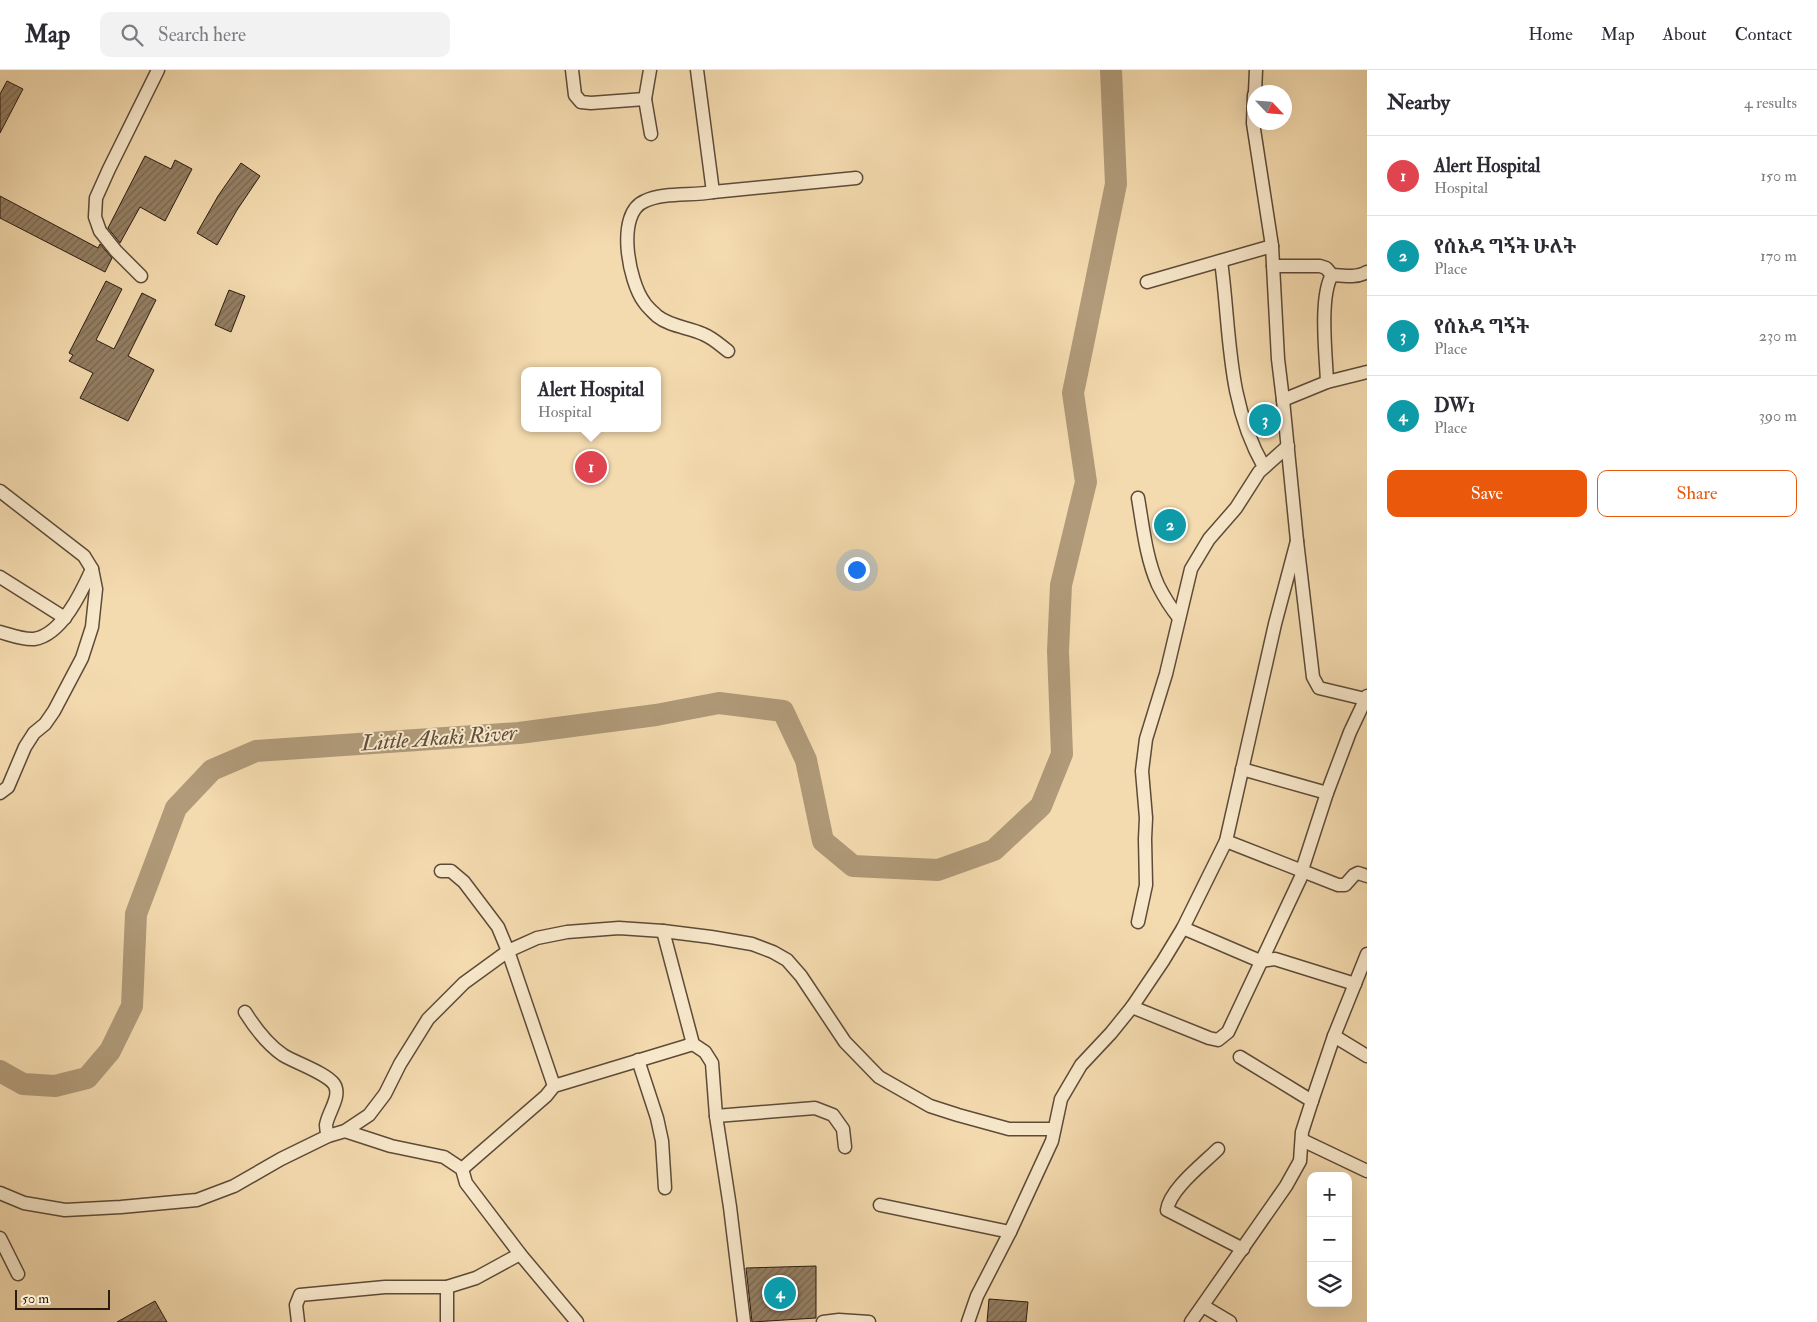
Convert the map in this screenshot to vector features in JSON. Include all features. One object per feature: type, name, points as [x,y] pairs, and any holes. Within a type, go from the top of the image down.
[{"type":"street","points":[[141,276],[116,251],[100,231],[95,217],[96,198],[158,70]]},
{"type":"street","points":[[572,70],[575,95],[581,102],[591,103],[645,98]]},
{"type":"street","points":[[650,70],[645,98],[651,134]]},
{"type":"street","points":[[697,70],[713,192]]},
{"type":"street","points":[[1255,85],[1256,70]]},
{"type":"street","points":[[1132,1007],[1209,1038],[1218,1040],[1228,1032],[1301,877],[1327,793],[1350,732],[1366,697],[1319,688],[1313,677],[1278,359],[1272,246],[1253,130]]},
{"type":"street","points":[[728,352],[704,334],[668,323],[643,301],[635,282],[627,248],[626,232],[629,219],[636,206],[645,200],[668,196],[698,195],[856,178]]},
{"type":"street","points":[[1147,282],[1272,246]]},
{"type":"street","points":[[1222,260],[1227,305],[1228,350],[1234,387],[1247,434],[1264,467]]},
{"type":"street","points":[[1273,266],[1320,266],[1332,275],[1362,276],[1367,272]]},
{"type":"street","points":[[1327,382],[1325,299],[1328,282],[1332,275]]},
{"type":"street","points":[[1283,400],[1327,382],[1367,372]]},
{"type":"street","points":[[1138,922],[1146,885],[1146,818],[1142,771],[1146,739],[1166,674],[1191,569],[1209,539],[1236,508],[1259,472],[1288,446]]},
{"type":"street","points":[[0,491],[84,556],[92,569],[96,588],[92,627],[82,658],[54,711],[45,724],[34,733],[25,747],[8,787],[0,793]]},
{"type":"street","points":[[1138,498],[1147,552],[1152,567],[1167,602],[1179,618]]},
{"type":"street","points":[[968,1322],[977,1296],[1010,1232],[1052,1141],[1061,1099],[1081,1065],[1132,1007],[1183,928],[1226,841],[1275,624],[1297,541]]},
{"type":"street","points":[[0,632],[20,638],[35,639],[53,630],[65,618],[82,592],[92,569]]},
{"type":"street","points":[[0,577],[65,618]]},
{"type":"street","points":[[1242,769],[1327,793]]},
{"type":"street","points":[[1226,841],[1338,885],[1345,885],[1358,873],[1367,876]]},
{"type":"street","points":[[441,871],[451,871],[464,882],[498,927],[554,1086]]},
{"type":"street","points":[[0,1193],[24,1204],[65,1210],[121,1208],[197,1200],[234,1186],[281,1159],[328,1136],[346,1131],[369,1115],[385,1094],[400,1064],[428,1018],[464,983],[508,951],[537,938],[567,932],[619,928],[663,931],[752,944],[773,952],[787,960],[801,976],[845,1042],[879,1077],[924,1103],[1009,1129],[1054,1129]]},
{"type":"street","points":[[1183,928],[1260,961],[1275,959],[1355,984]]},
{"type":"street","points":[[663,931],[693,1044],[705,1052],[712,1064],[716,1116],[730,1207],[744,1322]]},
{"type":"street","points":[[1191,1322],[1286,1186],[1300,1161],[1302,1132],[1312,1101],[1334,1036],[1367,954]]},
{"type":"street","points":[[244,1012],[254,1027],[283,1055],[322,1075],[334,1084],[337,1095],[326,1127],[328,1136]]},
{"type":"street","points":[[1334,1036],[1367,1056]]},
{"type":"street","points":[[462,1169],[546,1096],[554,1086],[693,1044]]},
{"type":"street","points":[[1240,1057],[1312,1101]]},
{"type":"street","points":[[638,1060],[652,1099],[662,1141],[665,1188]]},
{"type":"street","points":[[716,1116],[815,1108],[833,1115],[843,1129],[846,1147]]},
{"type":"street","points":[[346,1131],[391,1146],[444,1157],[462,1169],[466,1183],[520,1254],[577,1322]]},
{"type":"street","points":[[1302,1140],[1367,1171]]},
{"type":"street","points":[[1218,1150],[1178,1189],[1167,1210],[1243,1249]]},
{"type":"street","points":[[880,1205],[1010,1232]]},
{"type":"street","points":[[0,1238],[18,1274]]},
{"type":"street","points":[[298,1322],[296,1305],[300,1295],[384,1287],[447,1287],[476,1278],[520,1254]]},
{"type":"street","points":[[447,1287],[447,1322]]},
{"type":"street","points":[[1203,1306],[1230,1322]]},
{"type":"street","points":[[823,1322],[839,1320],[869,1322]]},
{"type":"building","points":[[7,81],[23,89],[0,133],[0,94]]},
{"type":"building","points":[[145,156],[171,169],[175,160],[192,169],[165,221],[140,207],[120,243],[108,228]]},
{"type":"building","points":[[241,163],[260,176],[237,210],[217,245],[197,233],[218,196]]},
{"type":"building","points":[[0,196],[98,248],[100,244],[112,258],[105,272],[0,218]]},
{"type":"building","points":[[106,281],[122,289],[96,340],[114,349],[142,293],[156,300],[128,356],[154,370],[128,421],[80,398],[93,373],[69,361],[73,355],[69,353]]},
{"type":"building","points":[[229,290],[245,296],[231,332],[215,325]]},
{"type":"building","points":[[816,1266],[816,1318],[752,1322],[746,1268]]},
{"type":"building","points":[[989,1299],[1028,1302],[1026,1322],[987,1322]]},
{"type":"building","points":[[155,1301],[167,1322],[117,1322]]},
{"type":"waterway","name":"Little Akaki River","points":[[0,1071],[23,1084],[55,1086],[87,1078],[110,1051],[132,1006],[136,914],[176,808],[212,770],[256,751],[519,733],[656,715],[719,703],[783,711],[806,760],[823,841],[853,866],[938,870],[994,850],[1041,806],[1062,754],[1058,651],[1061,585],[1086,482],[1073,393],[1116,184],[1111,70]]},
{"type":"place","name":"የሰአዳ ግኝት","points":[[1265,420]]},
{"type":"place","name":"Alert Hospital","points":[[591,467]]},
{"type":"place","name":"የሰአዳ ግኝት ሁለት","points":[[1170,525]]},
{"type":"place","name":"DW1","points":[[780,1293]]}]
